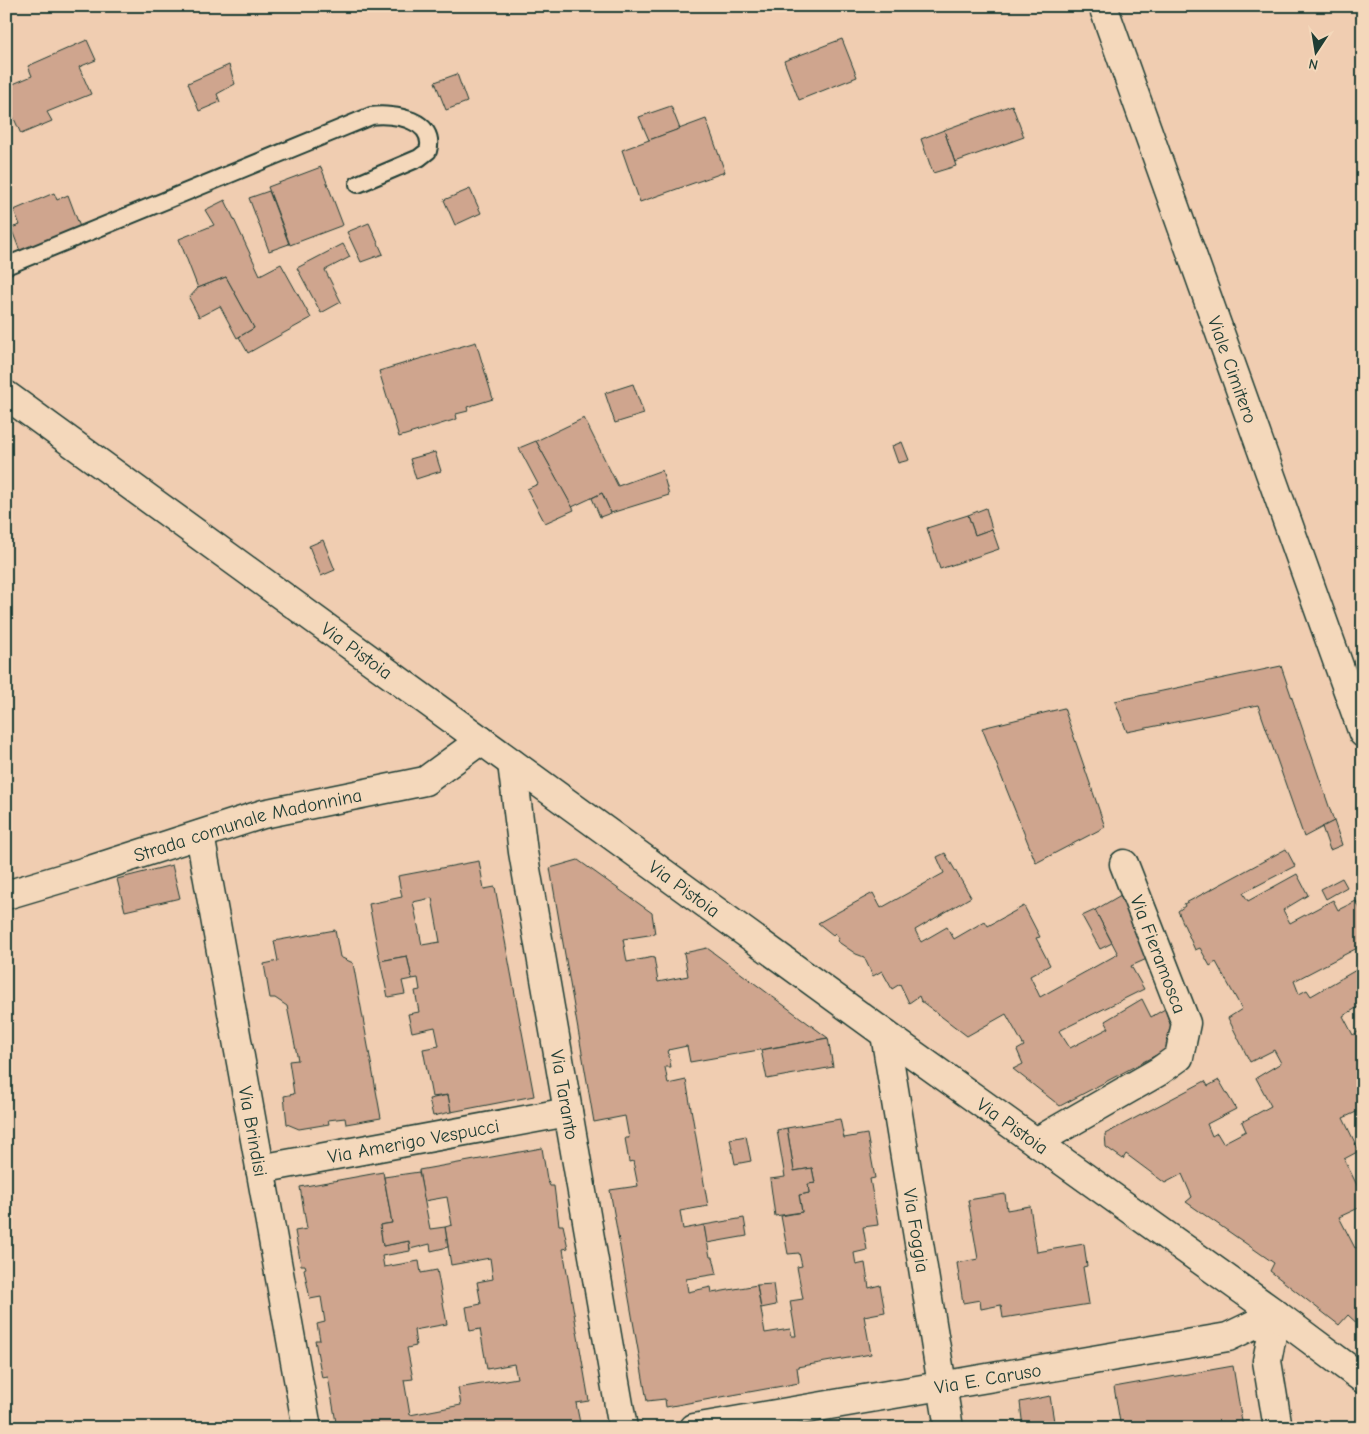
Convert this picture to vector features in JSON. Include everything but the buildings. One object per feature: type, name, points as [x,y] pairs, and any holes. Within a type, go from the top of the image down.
[{"type":"street","name":"Viale Cimitero","points":[[1103,6],[1363,733]]},
{"type":"street","name":"Via Pistoia","points":[[6,395],[884,1034],[1276,1314],[1363,1379]]},
{"type":"street","name":"Strada comunale Madonnina","points":[[6,894],[90,870],[262,814],[425,781],[480,740]]},
{"type":"street","name":"Via Taranto","points":[[512,763],[523,852],[623,1428]]},
{"type":"street","name":"Via Brindisi","points":[[200,835],[307,1428]]},
{"type":"street","name":"Via Fieramosca","points":[[1036,1142],[1158,1072],[1179,1057],[1186,1023],[1124,864]]},
{"type":"street","name":"Via Foggia","points":[[884,1034],[949,1428]]},
{"type":"street","name":"Via Amerigo Vespucci","points":[[260,1169],[568,1112]]},
{"type":"street","name":"Via E. Caruso","points":[[694,1428],[1228,1337],[1276,1314]]},
{"type":"street","points":[[1276,1314],[1267,1361],[1278,1428]]},
{"type":"lane","points":[[6,266],[372,116],[386,114],[414,122],[427,133],[431,142],[428,151],[419,158],[358,184]]}]
